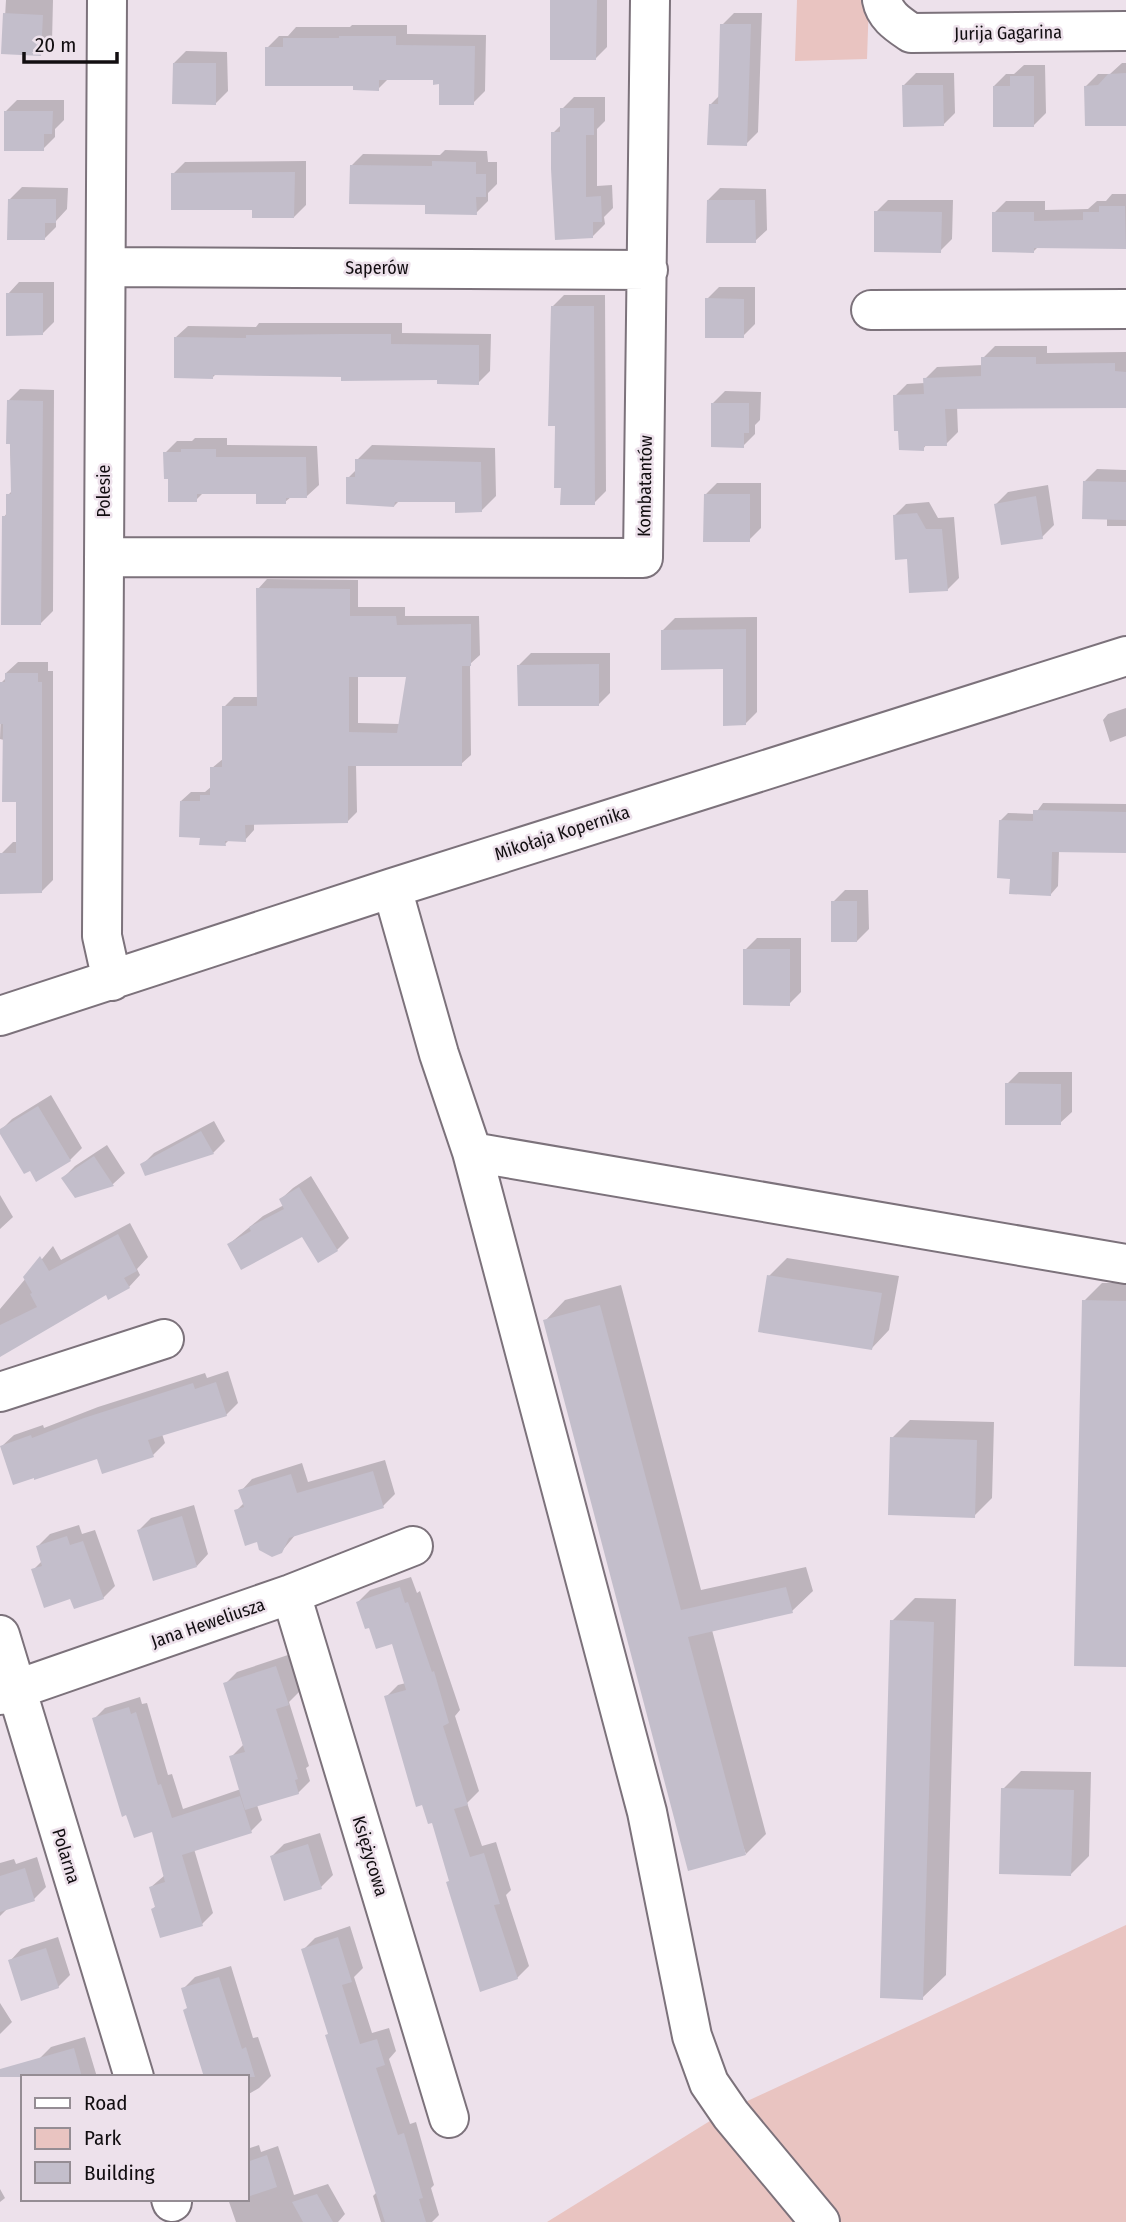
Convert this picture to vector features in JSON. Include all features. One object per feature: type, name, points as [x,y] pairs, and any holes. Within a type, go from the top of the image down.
[{"type":"street","name":"Polesie","points":[[107,0],[102,936],[112,981]]},
{"type":"street","name":"Kombatantów","points":[[104,557],[643,558],[650,0]]},
{"type":"street","name":"Jurija Gagarina","points":[[888,11],[911,33],[1126,31]]},
{"type":"street","name":"Saperów","points":[[106,267],[648,270]]},
{"type":"street","points":[[872,310],[1126,309]]},
{"type":"street","name":"Mikołaja Kopernika","points":[[0,1017],[392,888],[1126,656]]},
{"type":"street","points":[[392,888],[439,1054],[472,1152],[647,1812],[692,2036],[709,2083],[731,2115],[820,2222]]},
{"type":"street","points":[[472,1152],[1126,1264]]},
{"type":"street","points":[[0,1392],[164,1339]]},
{"type":"street","name":"Jana Heweliusza","points":[[8,1693],[291,1594],[414,1546]]},
{"type":"street","name":"Księżycowa","points":[[291,1594],[449,2118]]},
{"type":"street","name":"Polarna","points":[[0,1635],[8,1693],[133,2075]]},
{"type":"green space","points":[[797,0],[869,0],[867,59],[795,61]]},
{"type":"green space","points":[[1126,1925],[1126,2222],[547,2222],[726,2111]]},
{"type":"building","points":[[550,0],[597,0],[596,60],[550,60]]},
{"type":"building","points":[[3,13],[43,15],[41,56],[1,54]]},
{"type":"building","points":[[720,24],[751,24],[747,146],[707,145],[709,104],[718,104]]},
{"type":"building","points":[[396,36],[396,45],[475,46],[474,105],[439,105],[439,84],[433,85],[433,80],[379,80],[379,91],[353,90],[353,86],[265,86],[265,47],[283,47],[283,38]]},
{"type":"building","points":[[173,63],[216,63],[216,105],[172,104]]},
{"type":"building","points":[[1126,73],[1126,126],[1085,126],[1084,86],[1098,85],[1108,74]]},
{"type":"building","points":[[1010,76],[1034,76],[1034,127],[993,127],[993,86],[1010,86]]},
{"type":"building","points":[[902,85],[943,85],[944,126],[903,127]]},
{"type":"building","points":[[560,108],[594,108],[594,135],[586,135],[586,197],[601,196],[602,222],[593,222],[593,238],[555,240],[551,132],[560,132]]},
{"type":"building","points":[[4,111],[53,111],[52,134],[44,134],[44,151],[4,151]]},
{"type":"building","points":[[432,161],[476,162],[476,174],[486,174],[486,197],[476,197],[477,215],[425,214],[425,205],[349,204],[350,165],[432,166]]},
{"type":"building","points":[[295,172],[294,218],[252,218],[252,210],[171,210],[171,173]]},
{"type":"building","points":[[8,199],[56,199],[56,223],[45,223],[45,240],[7,240]]},
{"type":"building","points":[[707,200],[755,200],[756,243],[706,243]]},
{"type":"building","points":[[1099,206],[1125,206],[1126,249],[1034,248],[1034,253],[992,252],[992,212],[1034,212],[1034,221],[1083,220],[1083,212],[1099,212]]},
{"type":"building","points":[[874,211],[942,212],[941,253],[874,252]]},
{"type":"building","points":[[6,293],[43,293],[43,335],[6,336]]},
{"type":"building","points":[[705,298],[744,299],[744,338],[705,338]]},
{"type":"building","points":[[551,306],[594,306],[595,505],[560,505],[561,488],[554,488],[555,426],[548,426]]},
{"type":"building","points":[[391,334],[391,344],[479,345],[479,385],[437,384],[437,380],[341,381],[341,377],[213,375],[213,379],[174,378],[174,337]]},
{"type":"building","points":[[981,357],[1036,357],[1036,364],[1115,363],[1115,371],[1126,372],[1126,408],[945,409],[947,446],[924,446],[924,451],[899,450],[898,431],[894,431],[893,395],[924,394],[923,378],[981,376]]},
{"type":"building","points":[[7,400],[43,401],[41,625],[1,625],[2,516],[6,516],[6,494],[11,494],[10,444],[6,444]]},
{"type":"building","points":[[711,403],[749,403],[749,433],[744,433],[744,448],[711,447]]},
{"type":"building","points":[[181,449],[216,449],[216,457],[306,457],[307,498],[286,498],[286,504],[256,504],[256,494],[197,494],[197,502],[168,502],[168,479],[164,479],[163,452],[181,452]]},
{"type":"building","points":[[355,459],[481,462],[482,512],[455,513],[455,502],[395,502],[394,507],[346,504],[346,477],[355,477]]},
{"type":"building","points":[[1083,481],[1126,482],[1126,520],[1082,519]]},
{"type":"building","points":[[704,494],[750,494],[750,542],[703,542]]},
{"type":"building","points":[[1036,496],[1043,539],[1001,545],[994,504]]},
{"type":"building","points":[[917,513],[926,529],[942,529],[948,591],[909,593],[907,559],[895,560],[893,515]]},
{"type":"building","points":[[256,588],[350,589],[350,616],[396,616],[397,625],[471,624],[471,666],[462,666],[462,766],[348,766],[348,823],[245,825],[246,842],[225,841],[226,846],[199,845],[200,838],[179,837],[180,801],[200,801],[200,795],[210,795],[210,767],[222,767],[222,706],[257,706]],"holes":[[[349,677],[406,677],[397,733],[349,732]]]},
{"type":"building","points":[[746,629],[746,725],[723,726],[723,669],[661,670],[661,630]]},
{"type":"building","points":[[599,664],[599,706],[518,706],[517,665]]},
{"type":"building","points":[[5,673],[38,673],[38,682],[42,682],[42,893],[0,894],[0,853],[16,853],[16,802],[2,802],[3,724],[0,724],[0,682],[5,682]]},
{"type":"building","points":[[1033,810],[1126,812],[1126,853],[1052,852],[1051,896],[1009,894],[1010,879],[997,878],[999,820],[1033,821]]},
{"type":"building","points":[[831,901],[857,901],[857,942],[831,942]]},
{"type":"building","points":[[743,949],[790,949],[790,1006],[743,1005]]},
{"type":"building","points":[[1005,1083],[1061,1084],[1061,1125],[1005,1125]]},
{"type":"building","points":[[38,1106],[71,1161],[36,1182],[30,1171],[24,1174],[0,1134],[0,1129]]},
{"type":"building","points":[[201,1131],[214,1154],[145,1176],[140,1164]]},
{"type":"building","points":[[94,1156],[114,1186],[75,1198],[61,1178]]},
{"type":"building","points":[[299,1187],[338,1251],[318,1263],[302,1237],[241,1270],[227,1244],[251,1231],[249,1227],[284,1209],[279,1199]]},
{"type":"building","points":[[118,1234],[137,1271],[124,1278],[130,1288],[108,1300],[106,1295],[0,1357],[0,1325],[37,1307],[23,1277],[40,1256],[49,1271]]},
{"type":"building","points":[[767,1275],[882,1293],[872,1350],[758,1332]]},
{"type":"building","points":[[1082,1300],[1126,1301],[1126,1667],[1074,1666]]},
{"type":"building","points":[[600,1305],[681,1610],[786,1587],[793,1613],[688,1637],[746,1855],[688,1871],[543,1320]]},
{"type":"building","points":[[216,1382],[227,1416],[148,1440],[154,1457],[102,1474],[97,1459],[13,1485],[0,1446],[31,1435],[32,1438],[84,1418],[193,1383],[195,1389]]},
{"type":"building","points":[[890,1437],[977,1440],[975,1518],[888,1515]]},
{"type":"building","points":[[373,1471],[384,1508],[289,1538],[282,1553],[272,1557],[259,1550],[257,1542],[245,1546],[234,1510],[244,1507],[238,1490],[291,1474],[297,1493]]},
{"type":"building","points":[[182,1516],[197,1567],[153,1581],[137,1530]]},
{"type":"building","points":[[67,1536],[70,1545],[83,1541],[104,1599],[74,1609],[70,1599],[44,1608],[31,1569],[42,1566],[36,1546]]},
{"type":"building","points":[[400,1587],[405,1603],[408,1602],[432,1672],[434,1671],[449,1723],[443,1726],[468,1805],[454,1809],[470,1857],[484,1853],[500,1904],[494,1905],[518,1979],[480,1992],[446,1882],[449,1881],[432,1823],[428,1824],[422,1805],[416,1807],[384,1696],[406,1690],[392,1644],[376,1649],[369,1628],[365,1629],[356,1602]]},
{"type":"building","points":[[890,1620],[934,1622],[923,2000],[880,1998]]},
{"type":"building","points":[[276,1666],[289,1705],[276,1709],[298,1779],[295,1780],[299,1794],[245,1810],[229,1756],[245,1752],[223,1683]]},
{"type":"building","points":[[129,1707],[131,1714],[136,1712],[158,1785],[161,1784],[172,1818],[240,1796],[252,1833],[182,1855],[203,1926],[160,1938],[151,1909],[155,1907],[149,1887],[165,1882],[152,1832],[134,1838],[126,1815],[122,1817],[92,1718]]},
{"type":"building","points":[[1001,1788],[1074,1790],[1071,1876],[999,1874]]},
{"type":"building","points":[[308,1844],[322,1889],[284,1901],[270,1856]]},
{"type":"building","points":[[25,1868],[35,1901],[0,1912],[0,1876]]},
{"type":"building","points":[[338,1937],[352,1982],[342,1985],[360,2044],[377,2039],[385,2065],[376,2068],[398,2135],[404,2133],[423,2198],[419,2199],[426,2222],[385,2222],[325,2035],[328,2034],[301,1949]]},
{"type":"building","points":[[46,1948],[59,1988],[21,2001],[8,1960]]},
{"type":"building","points":[[219,1977],[242,2049],[246,2047],[255,2077],[203,2075],[183,2010],[187,2008],[181,1988]]},
{"type":"building","points":[[74,2048],[81,2075],[0,2077],[0,2069]]},
{"type":"building","points":[[267,2155],[277,2187],[248,2197],[248,2162]]},
{"type":"building","points":[[317,2194],[333,2222],[303,2222],[292,2202]]}]
